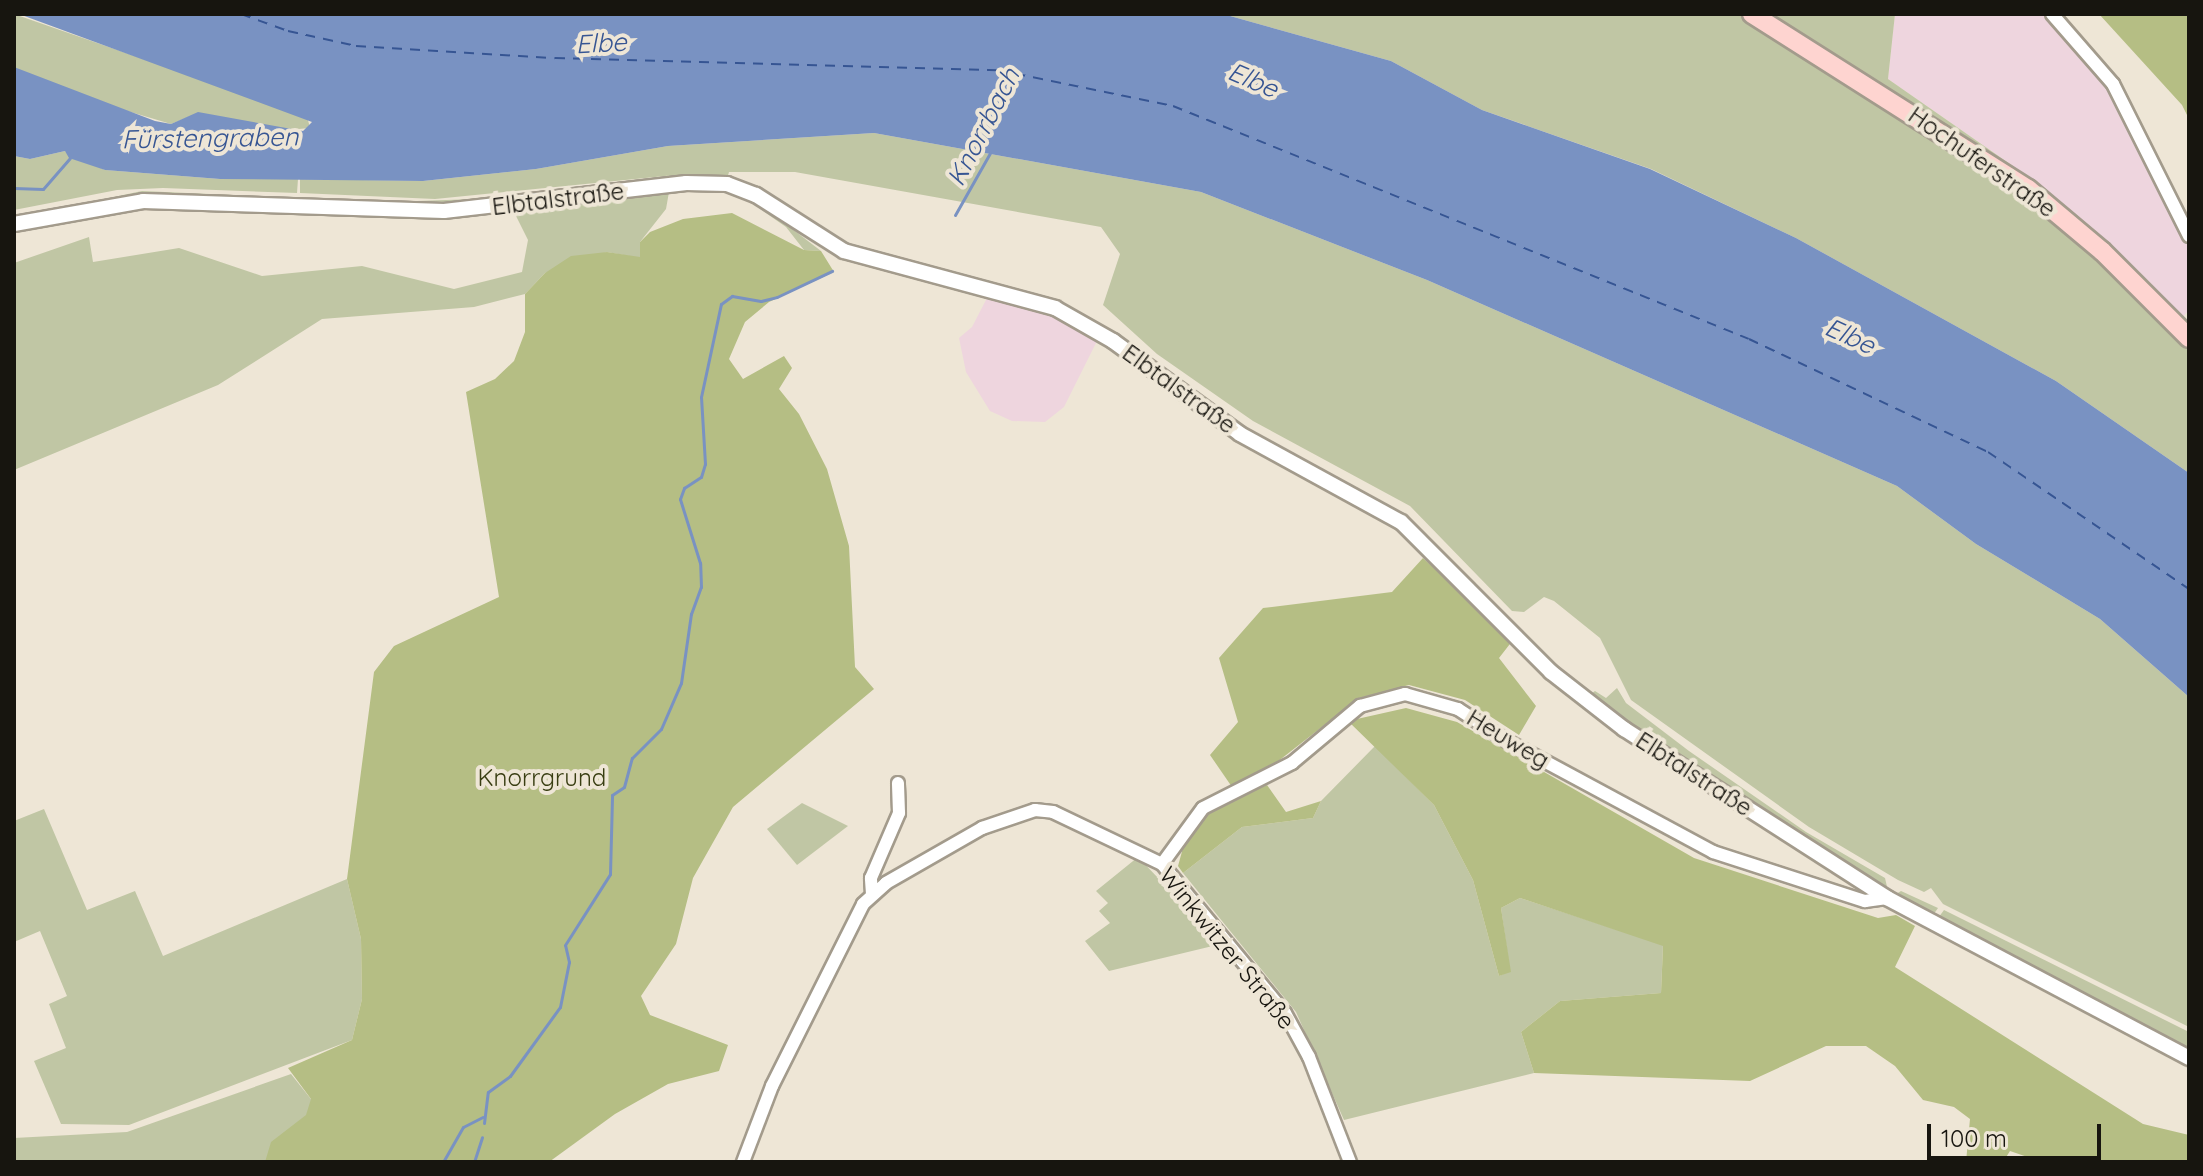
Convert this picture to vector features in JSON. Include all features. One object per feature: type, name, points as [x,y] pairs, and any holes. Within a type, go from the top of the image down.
[{"type":"main road","name":"Hochuferstraße","points":[[1752,14],[2028,189],[2102,251],[2189,338]]},
{"type":"street","points":[[2052,14],[2113,84],[2189,236]]},
{"type":"street","name":"Elbtalstraße","points":[[14,224],[163,200],[434,211],[686,183],[745,190],[844,251],[1039,302],[1093,328],[1240,434],[1401,522],[1582,698],[1887,898],[2189,1058]]},
{"type":"street","name":"Heuweg","points":[[1162,864],[1203,808],[1292,763],[1360,706],[1405,694],[1458,709],[1507,741],[1713,852],[1865,901],[1887,898]]},
{"type":"street","points":[[872,894],[871,878],[899,813],[898,783]]},
{"type":"street","name":"Winkwitzer Straße","points":[[743,1162],[809,1006],[872,894],[982,828],[1035,810],[1067,818],[1162,864],[1285,1013],[1309,1057],[1350,1162]]},
{"type":"shaded area","points":[[1895,14],[2046,14],[2063,30],[2112,91],[2189,248],[2189,310],[2183,317],[2046,189],[1888,79]]},
{"type":"shaded area","points":[[987,298],[1061,317],[1098,339],[1064,407],[1045,422],[1012,421],[990,411],[966,372],[959,338],[972,327]]},
{"type":"green space","points":[[14,14],[307,116],[310,128],[287,130],[198,113],[171,124],[97,102],[14,68]]},
{"type":"green space","points":[[1223,14],[1895,14],[1888,79],[2046,189],[2189,342],[2189,473],[2056,381],[1796,238],[1651,169],[1482,110],[1391,61]]},
{"type":"green space","points":[[2099,14],[2189,14],[2189,119],[2182,105]]},
{"type":"green space","points":[[874,133],[1201,192],[1427,280],[1897,486],[1976,544],[2100,619],[2189,697],[2189,1027],[1943,904],[1931,888],[1924,892],[1898,880],[1809,827],[1631,700],[1600,638],[1554,601],[1544,597],[1524,612],[1512,611],[1410,506],[1253,421],[1157,354],[1103,305],[1120,254],[1101,227],[795,172],[729,172],[727,179],[455,206],[164,195],[14,218],[142,191],[389,202],[475,199],[675,175],[435,199],[300,193],[300,179],[423,181],[536,169],[668,146]]},
{"type":"green space","points":[[65,151],[105,170],[220,179],[298,179],[297,193],[163,188],[117,190],[14,210],[14,156],[30,159]]},
{"type":"green space","points":[[669,192],[666,209],[640,242],[640,258],[607,252],[545,273],[525,294],[474,307],[322,319],[218,385],[14,470],[14,263],[89,237],[93,262],[179,248],[262,276],[362,266],[454,289],[522,272],[528,240],[513,210]]},
{"type":"green space","points":[[746,199],[765,208],[821,251],[804,250],[786,227]]},
{"type":"green space","name":"Knorrgrund","points":[[732,213],[804,250],[821,251],[834,272],[769,302],[745,322],[729,359],[743,379],[784,356],[792,368],[779,389],[799,414],[827,469],[849,546],[855,667],[874,689],[733,807],[693,878],[676,944],[641,996],[650,1015],[728,1045],[719,1071],[668,1084],[615,1114],[549,1162],[265,1162],[271,1142],[306,1115],[311,1099],[288,1068],[352,1040],[362,999],[361,939],[347,879],[374,672],[394,646],[499,597],[466,392],[495,379],[514,361],[525,332],[525,294],[545,273],[571,256],[607,252],[640,257],[640,242],[650,232],[683,219]]},
{"type":"green space","points":[[1423,558],[1513,640],[1499,658],[1536,706],[1519,735],[1465,700],[1409,685],[1359,698],[1263,773],[1232,787],[1210,755],[1238,722],[1219,658],[1263,608],[1392,592]]},
{"type":"green space","points":[[1617,688],[1626,703],[1689,751],[1806,832],[1885,878],[1888,891],[1588,696],[1595,691],[1606,698]]},
{"type":"green space","points":[[1406,708],[1457,722],[1694,858],[1878,918],[1896,915],[1915,926],[1895,967],[2143,1124],[2189,1135],[2189,1162],[2042,1162],[2010,1151],[2003,1162],[1966,1162],[1970,1119],[1954,1107],[1923,1100],[1895,1066],[1866,1046],[1826,1046],[1750,1081],[1534,1073],[1521,1032],[1560,1001],[1661,993],[1663,946],[1520,898],[1501,908],[1511,972],[1499,976],[1473,880],[1434,805],[1348,721]]},
{"type":"green space","points":[[1375,746],[1434,805],[1473,880],[1499,976],[1510,971],[1501,908],[1520,898],[1663,945],[1661,993],[1560,1001],[1521,1032],[1534,1073],[1344,1120],[1296,1012],[1183,873],[1242,827],[1313,818],[1321,801]]},
{"type":"green space","points":[[1267,785],[1286,812],[1321,801],[1313,818],[1242,827],[1183,873],[1178,866],[1186,837],[1208,811]]},
{"type":"green space","points":[[802,803],[848,826],[797,865],[767,829]]},
{"type":"green space","points":[[44,809],[87,910],[135,891],[163,956],[347,879],[361,939],[362,999],[352,1040],[129,1125],[61,1124],[34,1061],[66,1048],[49,1004],[67,996],[40,931],[14,942],[14,821]]},
{"type":"green space","points":[[1138,857],[1221,944],[1109,971],[1085,941],[1110,923],[1099,911],[1108,903],[1096,891]]},
{"type":"green space","points":[[1901,891],[1938,908],[1931,918],[1893,896]]},
{"type":"green space","points":[[1944,910],[2189,1032],[2189,1054],[1936,921]]},
{"type":"green space","points":[[291,1074],[361,1162],[14,1162],[14,1138],[127,1132]]},
{"type":"water","name":"Elbe","points":[[19,14],[1223,14],[1391,61],[1482,110],[1650,169],[1796,238],[2056,381],[2189,473],[2189,697],[2100,619],[1976,544],[1897,486],[1427,280],[1201,192],[874,133],[668,146],[536,169],[423,181],[220,179],[105,170],[69,158],[65,151],[30,159],[14,156],[14,67],[155,121],[171,124],[198,112],[303,131],[312,122]]},
{"type":"waterway","name":"Knorrbach","points":[[955,215],[990,153]]},
{"type":"waterway","name":"Fürstengraben","points":[[14,188],[43,189],[70,158]]},
{"type":"waterway","name":"Knorrbach","points":[[484,1123],[488,1092],[510,1076],[560,1007],[569,962],[565,945],[610,874],[612,795],[624,787],[632,758],[661,729],[681,683],[691,614],[701,587],[700,563],[680,499],[684,488],[701,477],[705,464],[701,397],[721,304],[732,296],[761,301],[777,297],[832,271]]},
{"type":"waterway","points":[[443,1162],[463,1127],[483,1117]]},
{"type":"waterway","name":"Knorrbach","points":[[474,1162],[482,1137]]},
{"type":"ferry route","points":[[241,14],[288,31],[356,46],[555,58],[998,70],[1173,106],[1749,339],[1988,452],[2189,589]]}]
